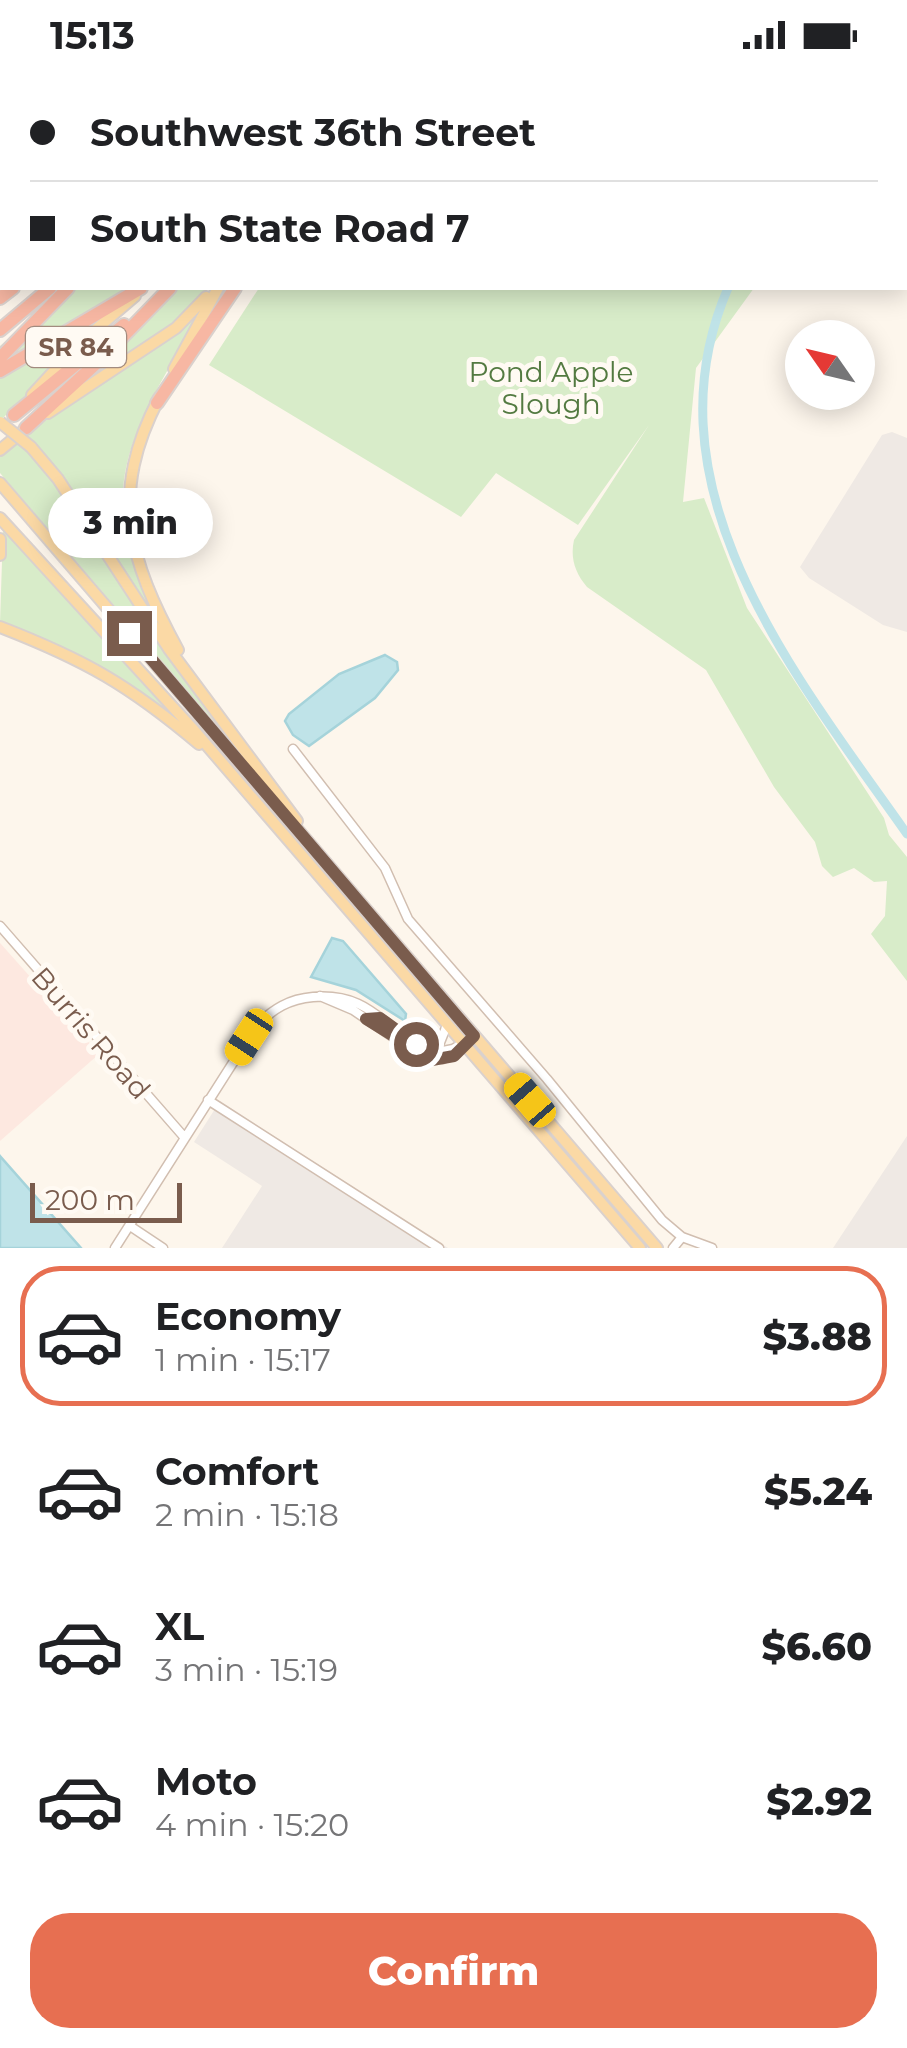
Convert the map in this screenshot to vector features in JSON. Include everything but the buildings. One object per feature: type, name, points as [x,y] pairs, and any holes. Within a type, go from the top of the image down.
[{"type":"highway","points":[[0,330],[48,290]]},
{"type":"highway","points":[[0,358],[66,290]]},
{"type":"highway","points":[[0,372],[140,290]]},
{"type":"highway","points":[[14,415],[164,290]]},
{"type":"highway","points":[[26,428],[104,356],[164,290]]},
{"type":"highway","points":[[157,403],[234,290]]},
{"type":"main road","name":"SR 84","points":[[0,425],[14,415],[80,342],[141,290]]},
{"type":"main road","points":[[0,450],[26,428],[176,328],[213,290]]},
{"type":"main road","points":[[197,686],[151,595],[128,514],[134,456],[214,290]]},
{"type":"main road","points":[[0,425],[31,447],[58,479],[197,686],[334,874]]},
{"type":"main road","points":[[0,482],[657,1248]]},
{"type":"main road","points":[[0,518],[223,764],[640,1248]]},
{"type":"main road","points":[[0,539],[0,554]]},
{"type":"main road","points":[[0,627],[105,673],[152,704],[223,764]]},
{"type":"main road","points":[[557,1152],[580,1158]]},
{"type":"street","points":[[293,749],[385,868],[408,919],[547,1079],[662,1220],[682,1237],[712,1248]]},
{"type":"street","name":"Burris Road","points":[[0,926],[184,1138]]},
{"type":"street","points":[[320,996],[432,1060],[454,1056],[474,1036]]},
{"type":"street","points":[[115,1248],[257,1025],[272,1010],[286,1002],[343,996],[421,1047],[439,1052],[465,1045]]},
{"type":"street","points":[[366,1019],[380,1018]]},
{"type":"street","points":[[421,1047],[439,1045],[447,1024]]},
{"type":"street","points":[[208,1100],[439,1248]]},
{"type":"street","points":[[130,1226],[162,1248]]},
{"type":"street","points":[[673,1248],[682,1237]]},
{"type":"shaded area","points":[[892,432],[907,438],[907,632],[883,625],[809,578],[800,567],[882,435]]},
{"type":"shaded area","points":[[0,943],[99,1054],[0,1141]]},
{"type":"shaded area","points":[[220,1101],[448,1248],[222,1248],[262,1186],[194,1142]]},
{"type":"shaded area","points":[[907,1136],[907,1248],[833,1248]]},
{"type":"green space","points":[[68,290],[133,290],[0,367],[0,346]]},
{"type":"green space","points":[[173,290],[207,290],[185,316],[91,380]]},
{"type":"green space","name":"Pond Apple Slough","points":[[258,290],[753,290],[696,368],[683,502],[704,498],[747,608],[884,818],[889,835],[907,857],[907,981],[871,934],[885,916],[887,881],[874,882],[854,868],[833,877],[822,866],[815,842],[774,787],[706,670],[587,587],[577,571],[574,540],[649,425],[578,525],[496,473],[461,517],[209,365]]},
{"type":"green space","points":[[207,302],[147,409],[126,468],[126,525],[166,636],[57,468],[26,435]]},
{"type":"green space","points":[[108,312],[0,421],[0,377]]},
{"type":"green space","points":[[18,442],[54,481],[247,760],[0,473],[0,456]]},
{"type":"green space","points":[[3,530],[172,716],[107,670],[0,623]]},
{"type":"water","points":[[385,655],[397,662],[398,670],[375,698],[309,746],[293,735],[285,721],[289,714],[339,674]]},
{"type":"water","points":[[332,938],[343,941],[406,1014],[405,1021],[356,990],[311,977]]},
{"type":"water","points":[[0,1156],[81,1248],[0,1248]]},
{"type":"waterway","points":[[727,290],[706,363],[704,436],[718,508],[744,578],[780,646],[907,834]]},
{"type":"route","points":[[129,633],[474,1036],[454,1056],[432,1060],[366,1019],[380,1018],[416,1044]]}]
